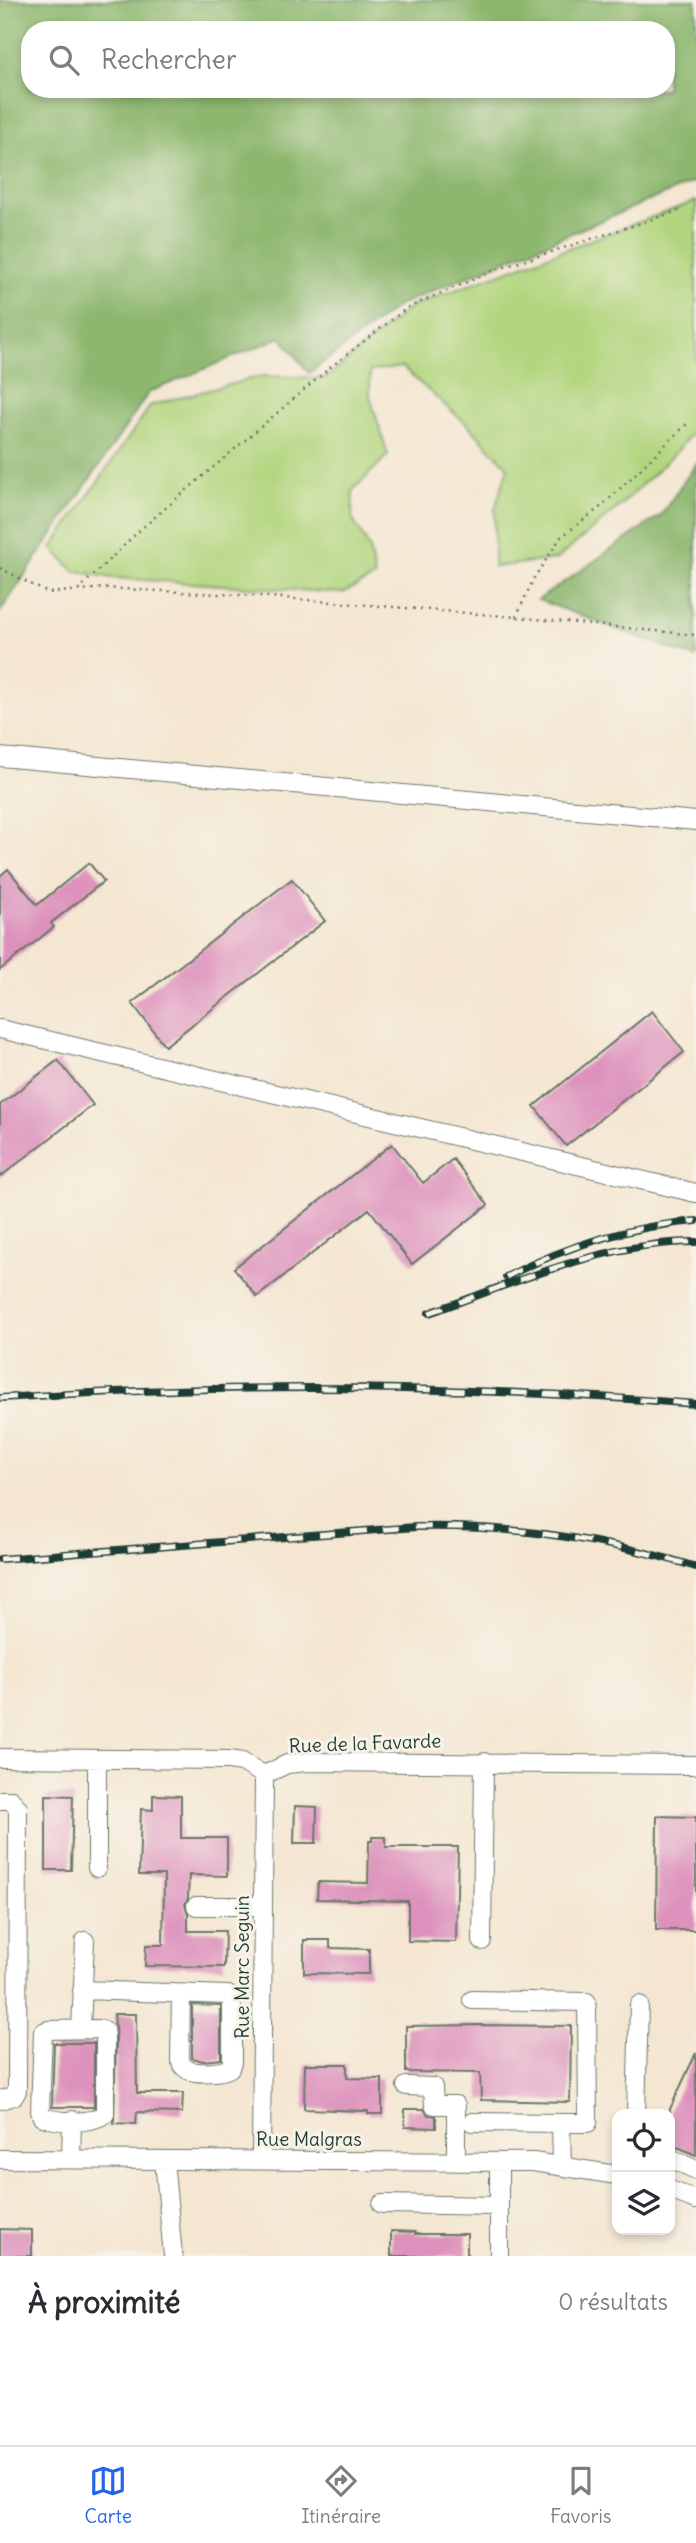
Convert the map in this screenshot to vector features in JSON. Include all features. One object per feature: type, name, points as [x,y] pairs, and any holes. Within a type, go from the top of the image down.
[{"type":"street","points":[[0,757],[696,821]]},
{"type":"street","points":[[0,1029],[696,1193]]},
{"type":"street","points":[[0,1758],[229,1760],[242,1762],[264,1775]]},
{"type":"street","points":[[97,1759],[97,1868]]},
{"type":"street","name":"Rue de la Favarde","points":[[264,1775],[287,1764],[307,1762],[696,1765]]},
{"type":"street","points":[[482,1941],[484,1762]]},
{"type":"street","name":"Rue Marc Seguin","points":[[261,2160],[264,1775]]},
{"type":"street","points":[[0,1800],[11,1800],[18,1808],[18,2091],[14,2096],[0,2100]]},
{"type":"street","points":[[196,1906],[263,1906]]},
{"type":"street","points":[[81,2029],[85,1941]]},
{"type":"street","points":[[82,1990],[228,1995],[231,1998],[230,2068],[225,2071],[190,2071],[183,2067],[180,2060],[181,1994]]},
{"type":"street","points":[[472,2000],[587,2002],[588,2123],[472,2123]]},
{"type":"street","points":[[636,2109],[639,2005]]},
{"type":"street","points":[[48,2030],[104,2031],[105,2114],[98,2119],[72,2120],[42,2117],[41,2036],[48,2030]]},
{"type":"street","points":[[406,2086],[433,2087],[434,2105],[456,2105],[456,2161]]},
{"type":"street","points":[[71,2159],[72,2120]]},
{"type":"street","points":[[561,2123],[562,2166]]},
{"type":"street","name":"Rue Malgras","points":[[0,2159],[499,2162],[562,2166],[612,2174]]},
{"type":"street","points":[[164,2160],[173,2256]]},
{"type":"street","points":[[675,2160],[696,2170]]},
{"type":"street","points":[[499,2162],[499,2256]]},
{"type":"street","points":[[675,2192],[696,2200]]},
{"type":"street","points":[[382,2204],[499,2206]]},
{"type":"path","points":[[78,590],[141,529],[332,366],[407,308],[495,270],[681,210]]},
{"type":"path","points":[[516,617],[534,578],[561,537],[602,506],[689,422]]},
{"type":"path","points":[[0,568],[48,593],[104,588],[258,596],[696,635]]},
{"type":"green space","points":[[0,0],[696,0],[696,181],[401,304],[309,373],[281,337],[149,392],[0,612]]},
{"type":"green space","points":[[696,201],[696,428],[677,451],[621,505],[557,559],[494,567],[495,509],[508,467],[470,427],[402,367],[370,371],[370,397],[388,455],[353,490],[352,518],[369,547],[375,577],[343,593],[113,578],[74,571],[52,548],[151,405],[262,376],[326,378],[412,306]]},
{"type":"green space","points":[[696,464],[696,658],[538,600],[661,515]]},
{"type":"building","points":[[89,863],[104,881],[51,923],[54,927],[0,970],[0,876],[8,869],[37,905]]},
{"type":"building","points":[[292,879],[325,921],[165,1046],[132,1003]]},
{"type":"building","points":[[652,1011],[684,1052],[566,1146],[534,1106]]},
{"type":"building","points":[[58,1060],[93,1105],[0,1177],[0,1105]]},
{"type":"building","points":[[392,1144],[423,1183],[453,1159],[488,1205],[412,1264],[369,1209],[257,1297],[234,1268]]},
{"type":"building","points":[[46,1795],[73,1796],[71,1870],[46,1870]]},
{"type":"building","points":[[153,1795],[181,1796],[181,1838],[227,1838],[227,1876],[189,1875],[185,1905],[188,1931],[225,1931],[224,1967],[145,1966],[146,1945],[163,1945],[164,1875],[139,1875],[141,1809],[153,1810]]},
{"type":"building","points":[[295,1806],[317,1807],[316,1843],[294,1843]]},
{"type":"building","points":[[657,1816],[696,1817],[696,1930],[656,1930]]},
{"type":"building","points":[[372,1837],[386,1837],[386,1847],[458,1847],[456,1942],[408,1941],[408,1901],[317,1899],[318,1882],[368,1883],[369,1841],[372,1841]]},
{"type":"building","points":[[304,1940],[330,1940],[330,1948],[369,1949],[369,1974],[304,1973]]},
{"type":"building","points":[[192,2005],[221,2006],[221,2059],[203,2061],[192,2058]]},
{"type":"building","points":[[114,2014],[136,2014],[137,2093],[183,2093],[182,2113],[137,2112],[136,2124],[114,2123]]},
{"type":"building","points":[[406,2026],[571,2026],[570,2102],[481,2100],[480,2073],[406,2072]]},
{"type":"building","points":[[54,2043],[94,2043],[94,2107],[52,2107]]},
{"type":"building","points":[[696,2053],[696,2155],[675,2148],[675,2109],[670,2109]]},
{"type":"building","points":[[305,2064],[347,2064],[347,2078],[382,2079],[382,2114],[304,2109]]},
{"type":"building","points":[[405,2109],[424,2109],[428,2115],[436,2116],[436,2128],[405,2127]]},
{"type":"building","points":[[0,2229],[32,2230],[32,2256],[0,2256]]},
{"type":"building","points":[[391,2231],[467,2234],[467,2256],[391,2256]]},
{"type":"railway","points":[[506,1277],[598,1239],[646,1228],[696,1221]]},
{"type":"railway","points":[[429,1313],[527,1277],[593,1257],[661,1244],[696,1242]]},
{"type":"railway","points":[[0,1398],[174,1390],[348,1388],[522,1393],[696,1404]]},
{"type":"railway","points":[[0,1559],[416,1527],[452,1527],[558,1536],[627,1549],[696,1567]]}]
